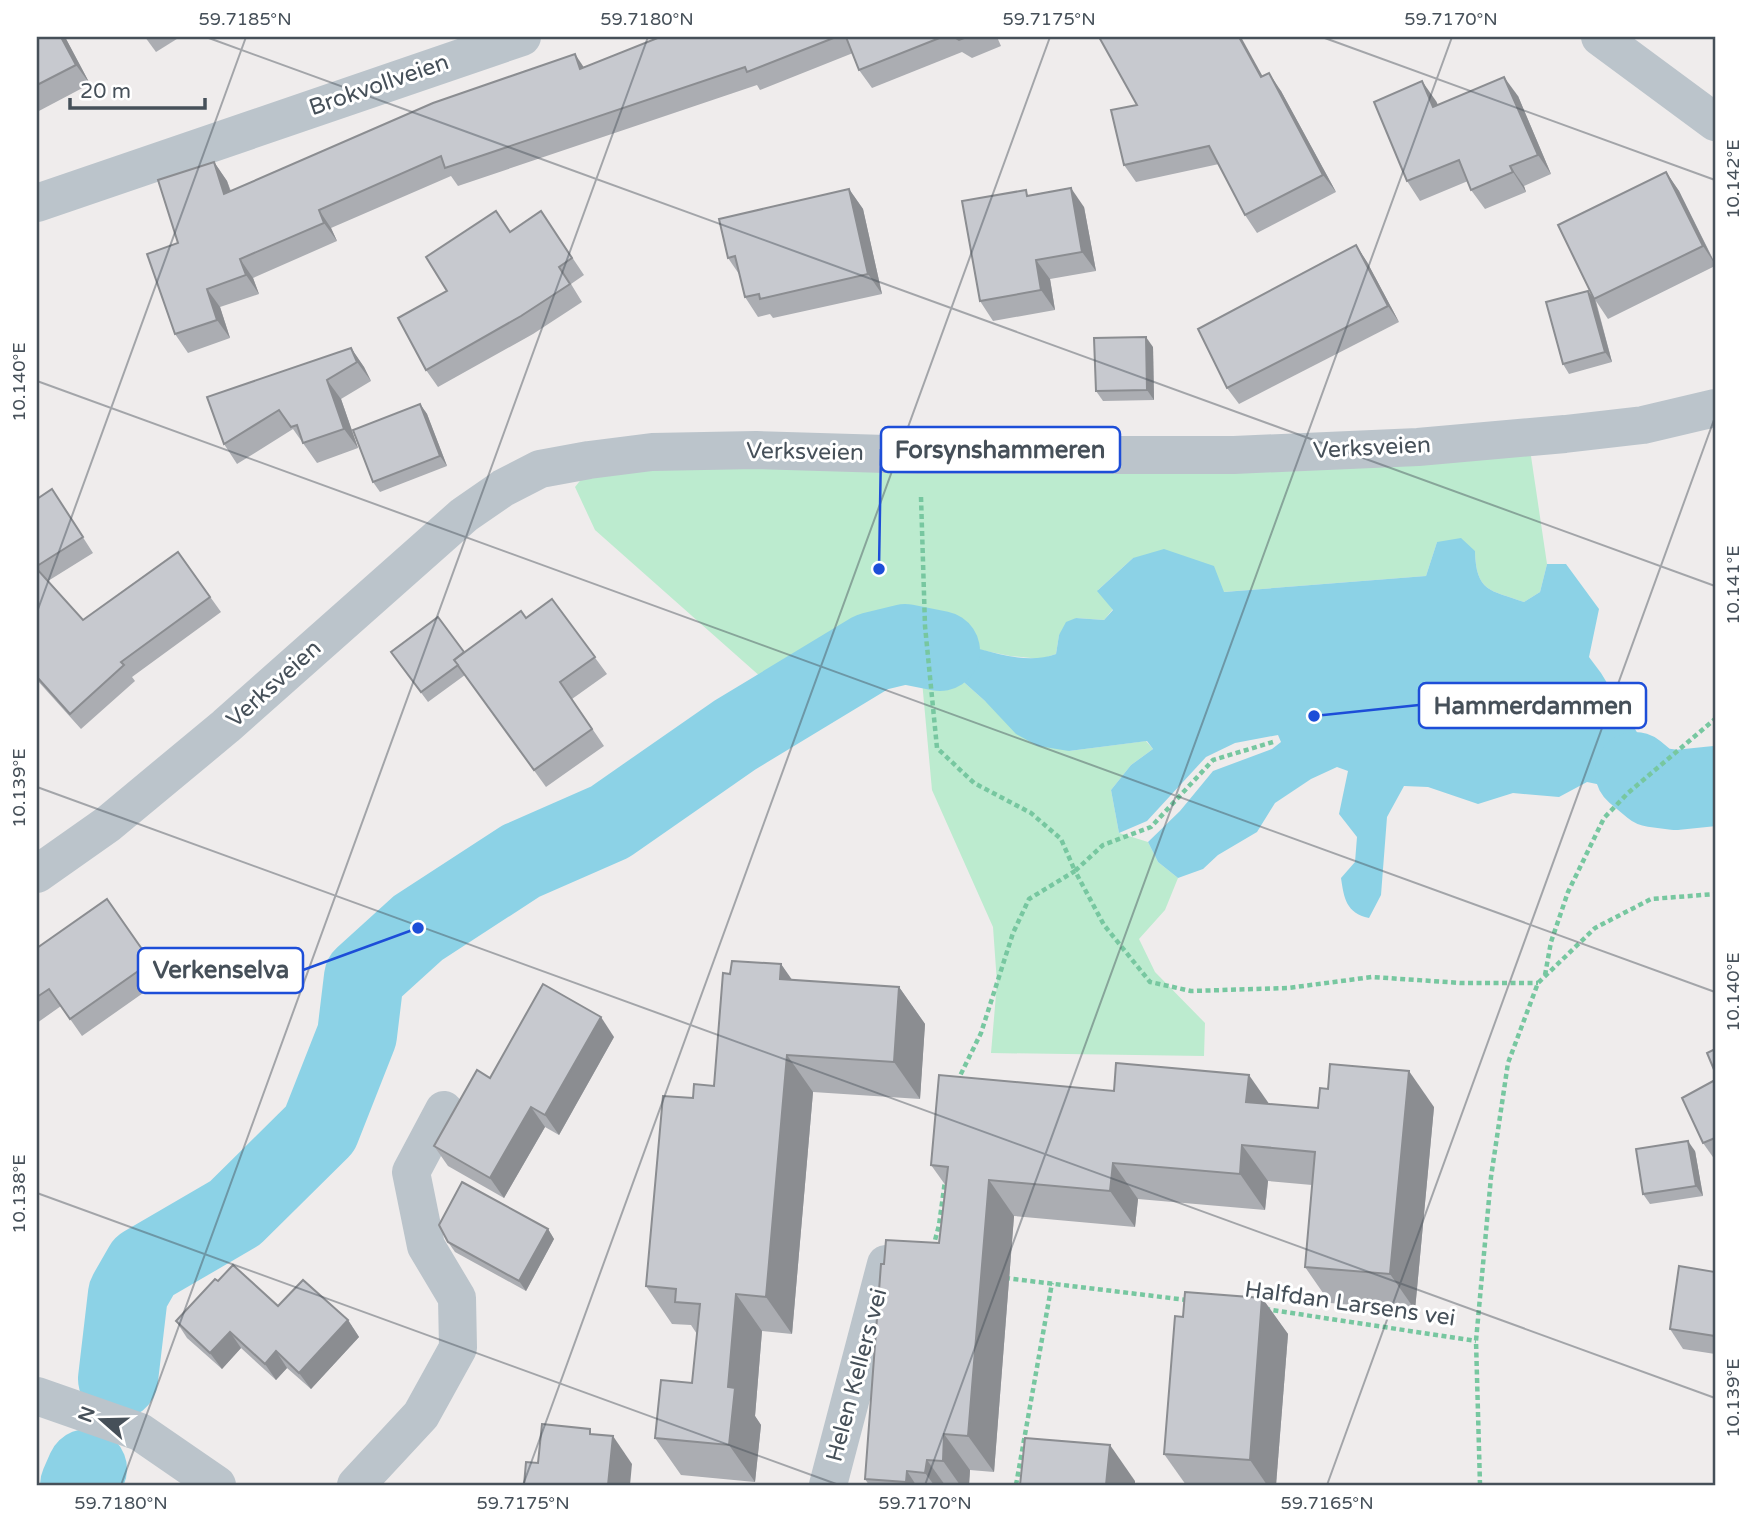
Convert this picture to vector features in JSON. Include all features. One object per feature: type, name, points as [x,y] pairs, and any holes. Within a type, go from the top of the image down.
[{"type":"street","name":"Brokvollveien","points":[[37,203],[522,37]]},
{"type":"street","points":[[1600,37],[1715,122]]},
{"type":"street","name":"Verksveien","points":[[37,874],[108,824],[226,726],[464,515],[503,488],[540,469],[652,452],[756,450],[919,455],[1221,456],[1418,447],[1643,425],[1715,408]]},
{"type":"street","points":[[356,1485],[421,1415],[458,1348],[457,1298],[426,1246],[411,1172],[444,1110]]},
{"type":"street","name":"Helen Kellers vei","points":[[828,1485],[886,1264]]},
{"type":"street","points":[[37,1396],[140,1432],[217,1485]]},
{"type":"path","points":[[919,455],[925,626],[937,748],[974,783],[1031,813],[1061,839],[1104,925],[1150,982],[1191,991],[1288,988],[1372,977],[1461,983],[1538,983]]},
{"type":"path","points":[[1545,975],[1551,942],[1568,892],[1604,818],[1628,793],[1715,719]]},
{"type":"path","points":[[956,1091],[957,1078],[981,1033],[1013,933],[1029,899],[1075,871],[1103,845],[1151,827],[1213,760],[1273,742]]},
{"type":"path","points":[[1480,1485],[1476,1341],[1491,1177],[1508,1063],[1538,983],[1595,928],[1651,899],[1715,894]]},
{"type":"path","points":[[886,1264],[928,1269],[939,1224],[946,1171]]},
{"type":"path","points":[[997,1277],[1190,1300]]},
{"type":"path","points":[[1016,1485],[1052,1283]]},
{"type":"path","name":"Halfdan Larsens vei","points":[[1259,1308],[1476,1341]]},
{"type":"green space","points":[[1528,436],[1547,564],[1540,592],[1524,602],[1502,595],[1482,582],[1478,575],[1475,551],[1437,542],[1426,576],[1223,592],[1133,558],[1098,590],[1113,609],[1104,620],[1076,618],[1059,635],[1056,654],[1041,659],[1010,656],[942,642],[940,651],[905,644],[872,652],[789,702],[595,530],[575,487],[595,462]]},
{"type":"green space","points":[[939,660],[985,701],[1069,751],[1146,741],[1153,749],[1131,765],[1111,790],[1119,833],[1148,842],[1158,862],[1178,878],[1165,910],[1139,939],[1155,972],[1205,1023],[1204,1056],[991,1053],[997,983],[993,927],[932,790],[921,670]]},
{"type":"water","points":[[1461,538],[1475,551],[1478,575],[1482,582],[1502,595],[1524,602],[1540,592],[1547,564],[1566,564],[1599,609],[1589,657],[1652,757],[1616,788],[1587,782],[1559,797],[1513,793],[1478,804],[1428,787],[1404,786],[1387,817],[1381,895],[1369,918],[1355,912],[1348,904],[1341,878],[1355,862],[1357,837],[1339,814],[1348,771],[1337,767],[1311,779],[1275,803],[1257,832],[1218,855],[1203,869],[1178,878],[1158,862],[1148,842],[1180,811],[1213,771],[1272,749],[1281,742],[1278,735],[1235,743],[1206,757],[1147,821],[1119,833],[1111,790],[1131,765],[1153,749],[1147,741],[1069,751],[1038,746],[1016,734],[985,701],[939,660],[941,642],[1013,657],[1042,658],[1056,654],[1059,635],[1066,622],[1076,618],[1104,620],[1113,610],[1097,591],[1133,558],[1164,549],[1214,566],[1224,592],[1426,576],[1437,542]]},
{"type":"building","points":[[37,37],[61,37],[76,65],[37,85]]},
{"type":"building","points":[[660,37],[836,37],[747,72],[745,67],[445,168],[441,156],[319,210],[324,223],[240,259],[246,275],[207,289],[217,320],[175,334],[147,254],[178,243],[158,180],[214,162],[224,194],[433,103],[575,54],[580,69]]},
{"type":"building","points":[[846,37],[942,37],[859,70]]},
{"type":"building","points":[[1099,37],[1239,37],[1261,77],[1269,73],[1323,175],[1245,215],[1209,146],[1124,165],[1111,110],[1137,105]]},
{"type":"building","points":[[1504,77],[1538,155],[1510,166],[1513,172],[1471,190],[1459,160],[1407,181],[1374,102],[1422,81],[1433,107]]},
{"type":"building","points":[[1666,172],[1703,246],[1594,299],[1558,225]]},
{"type":"building","points":[[1071,188],[1082,252],[1036,260],[1041,290],[980,301],[962,201],[1026,190],[1027,196]]},
{"type":"building","points":[[849,189],[868,274],[760,299],[759,294],[745,297],[735,256],[728,258],[719,219]]},
{"type":"building","points":[[496,211],[510,232],[541,211],[572,258],[559,267],[570,284],[521,316],[426,370],[398,318],[447,291],[426,257]]},
{"type":"building","points":[[1356,245],[1388,306],[1227,388],[1198,329]]},
{"type":"building","points":[[1588,291],[1605,352],[1563,364],[1546,302]]},
{"type":"building","points":[[1146,337],[1147,390],[1096,391],[1094,338]]},
{"type":"building","points":[[351,348],[357,362],[327,380],[344,429],[303,443],[297,425],[291,427],[279,410],[224,444],[207,397]]},
{"type":"building","points":[[420,404],[440,456],[373,482],[353,430]]},
{"type":"building","points":[[52,489],[83,537],[37,566],[37,499]]},
{"type":"building","points":[[178,552],[210,597],[121,662],[124,665],[70,714],[37,677],[37,569],[83,620]]},
{"type":"building","points":[[552,599],[595,657],[560,682],[592,729],[534,770],[454,660],[521,611],[526,618]]},
{"type":"building","points":[[438,617],[464,652],[454,660],[458,665],[421,692],[391,652]]},
{"type":"building","points":[[107,899],[151,962],[70,1019],[49,989],[37,997],[37,948]]},
{"type":"building","points":[[732,961],[781,964],[780,979],[899,987],[894,1062],[787,1055],[766,1297],[736,1294],[728,1387],[735,1388],[729,1445],[655,1438],[661,1380],[692,1383],[700,1304],[675,1302],[676,1289],[646,1286],[663,1096],[693,1098],[694,1084],[714,1086],[723,973],[730,974]]},
{"type":"building","points":[[543,984],[601,1017],[545,1115],[531,1107],[490,1178],[434,1146],[477,1070],[490,1078]]},
{"type":"building","points":[[1715,1049],[1715,1072],[1707,1053]]},
{"type":"building","points":[[1116,1063],[1249,1075],[1246,1102],[1318,1108],[1320,1088],[1328,1089],[1330,1064],[1409,1071],[1390,1274],[1305,1267],[1315,1152],[1242,1145],[1240,1174],[1113,1163],[1110,1191],[989,1180],[968,1436],[944,1434],[943,1461],[927,1460],[925,1473],[907,1471],[906,1482],[865,1479],[881,1264],[884,1264],[886,1240],[939,1243],[948,1167],[931,1165],[939,1075],[1114,1091]]},
{"type":"building","points":[[1715,1080],[1715,1138],[1703,1143],[1682,1098]]},
{"type":"building","points":[[1688,1141],[1696,1186],[1643,1194],[1636,1149]]},
{"type":"building","points":[[462,1182],[548,1229],[519,1281],[448,1242],[439,1225]]},
{"type":"building","points":[[233,1265],[278,1306],[303,1280],[348,1320],[299,1373],[276,1351],[265,1364],[230,1332],[210,1353],[176,1321],[215,1279],[218,1281]]},
{"type":"building","points":[[1679,1266],[1715,1272],[1715,1336],[1670,1329]]},
{"type":"building","points":[[1185,1292],[1262,1298],[1250,1460],[1164,1454],[1175,1316],[1183,1317]]},
{"type":"building","points":[[542,1424],[590,1429],[590,1434],[613,1436],[608,1485],[524,1485],[526,1462],[538,1463]]},
{"type":"building","points":[[1025,1438],[1110,1445],[1106,1485],[1020,1485]]},
{"type":"waterway","points":[[118,1379],[128,1294],[144,1266],[235,1213],[320,1129],[357,1035],[364,977],[418,928],[521,861],[610,822],[735,735],[872,652],[905,644],[940,651]]},
{"type":"waterway","points":[[1635,772],[1653,787],[1676,790],[1715,786]]},
{"type":"waterway","points":[[80,1485],[87,1469]]},
{"type":"place","name":"Forsynshammeren","points":[[879,569]]},
{"type":"place","name":"Hammerdammen","points":[[1314,716]]},
{"type":"place","name":"Verkenselva","points":[[418,928]]}]
